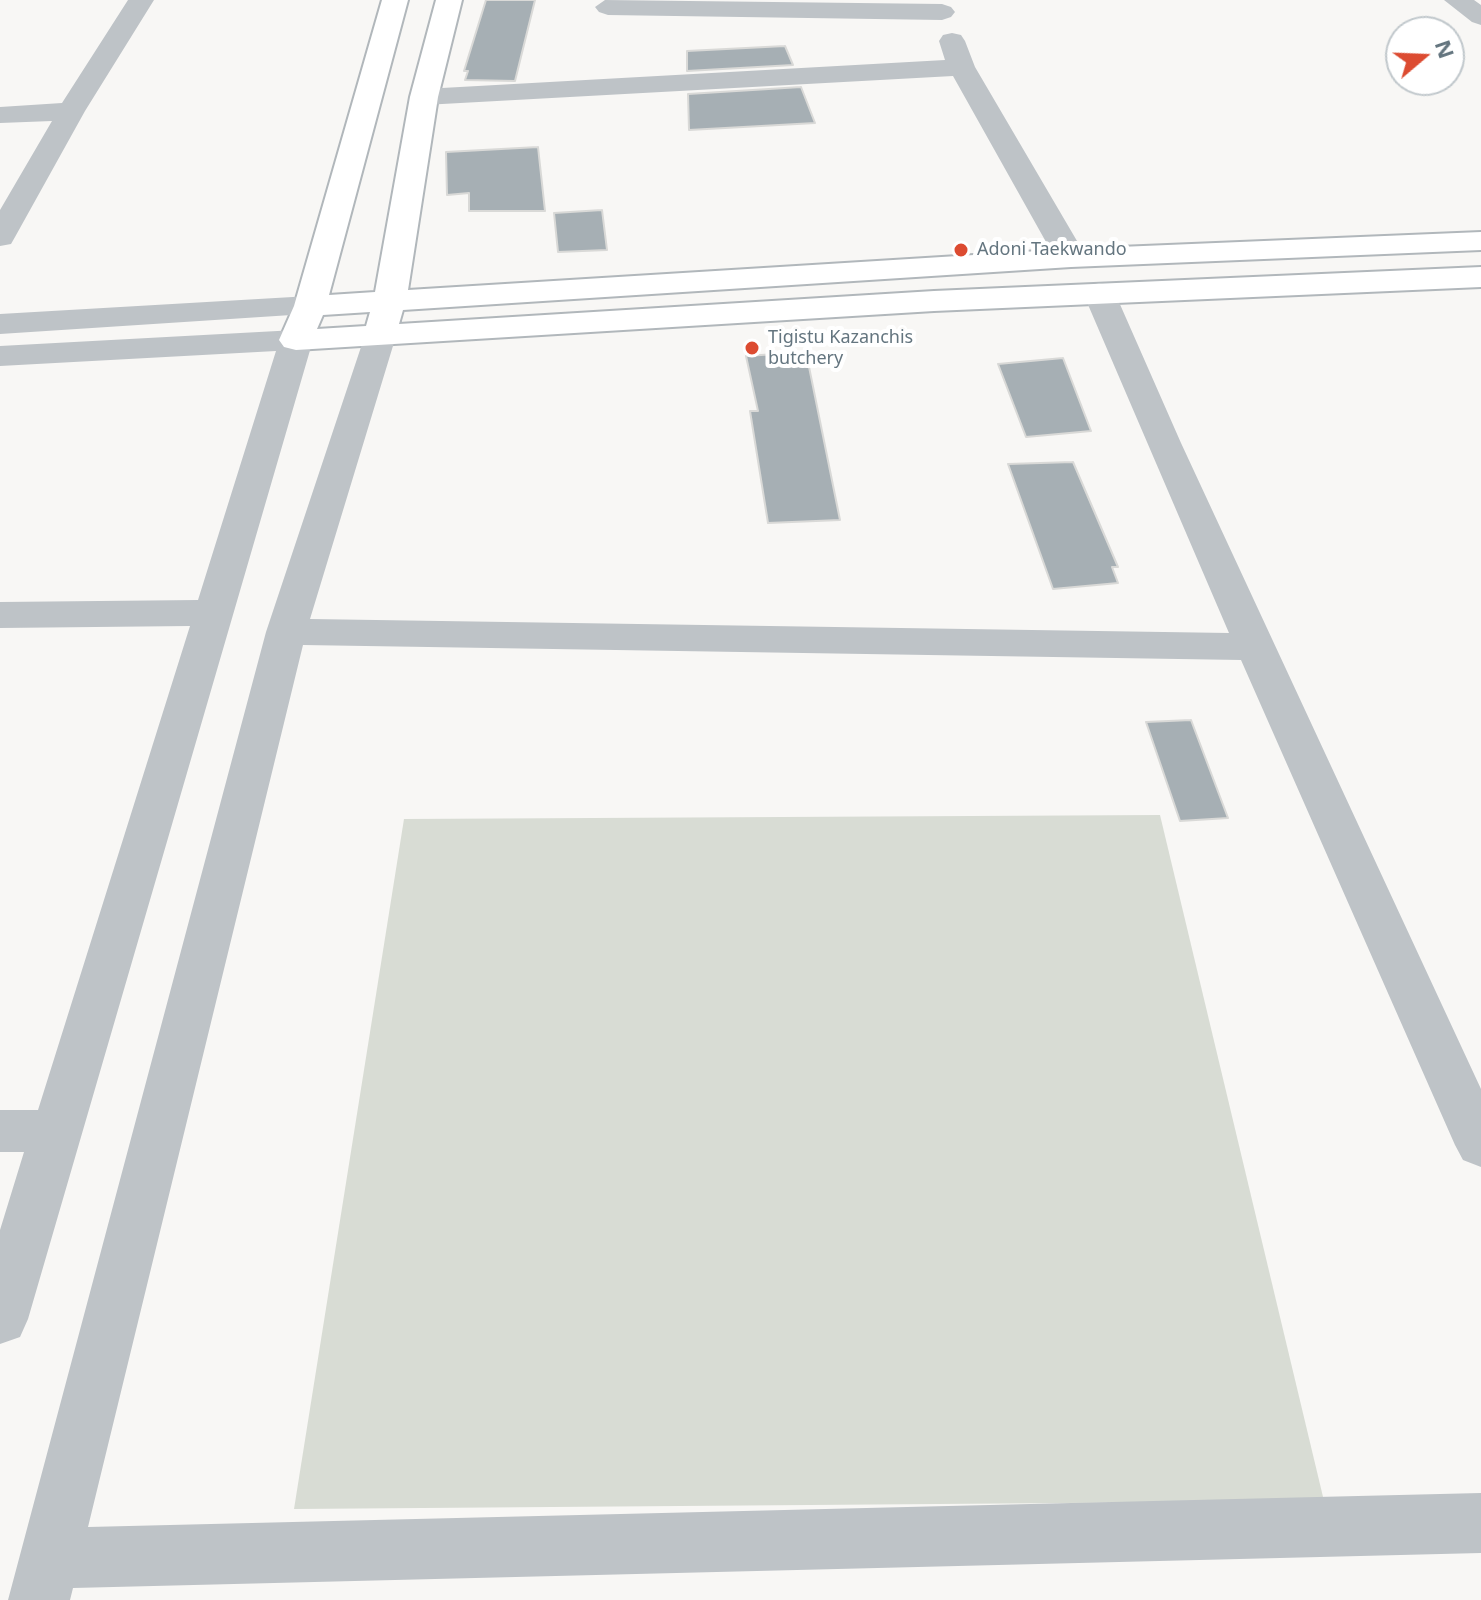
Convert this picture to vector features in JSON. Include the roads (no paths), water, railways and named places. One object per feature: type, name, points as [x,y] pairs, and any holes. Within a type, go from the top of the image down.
[{"type":"main road","points":[[296,340],[310,306],[395,0]]},
{"type":"main road","points":[[384,318],[424,97],[449,0]]},
{"type":"main road","points":[[296,340],[384,318],[1071,258],[1481,241]]},
{"type":"main road","points":[[310,306],[384,318],[1481,277]]},
{"type":"street","points":[[0,237],[71,111],[141,0]]},
{"type":"street","points":[[1457,0],[1481,17]]},
{"type":"street","points":[[608,7],[941,6],[961,67],[1071,258]]},
{"type":"street","points":[[424,97],[961,67]]},
{"type":"street","points":[[0,115],[71,111]]},
{"type":"street","points":[[1099,293],[1481,1145]]},
{"type":"street","points":[[0,324],[310,306]]},
{"type":"street","points":[[384,318],[286,632],[44,1579],[1481,1523]]},
{"type":"street","points":[[0,356],[296,340],[0,1319]]},
{"type":"street","points":[[0,615],[212,613]]},
{"type":"street","points":[[286,632],[1256,647]]},
{"type":"street","points":[[0,1131],[56,1131]]},
{"type":"place","name":"Adoni Taekwando","points":[[961,250]]},
{"type":"place","name":"Tigistu Kazanchis butchery","points":[[752,348]]}]
